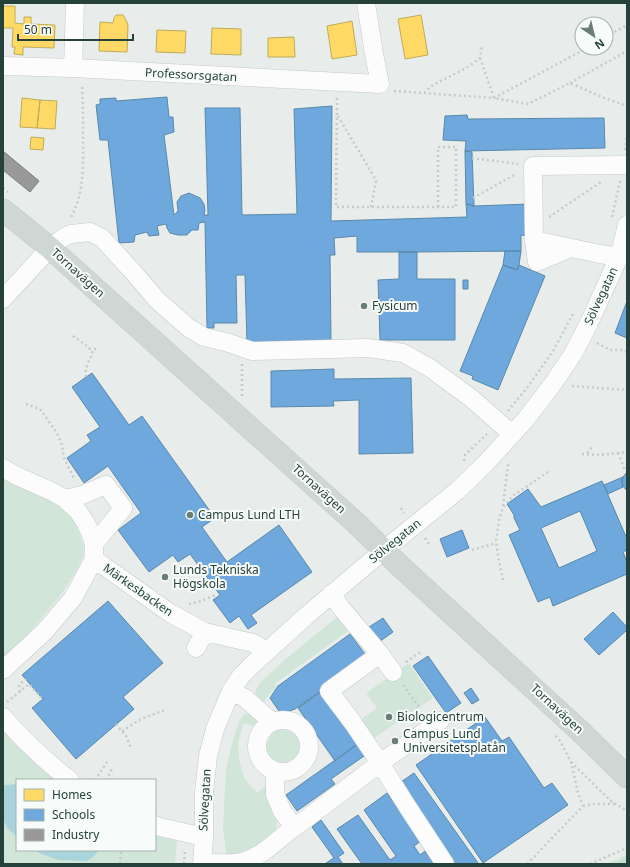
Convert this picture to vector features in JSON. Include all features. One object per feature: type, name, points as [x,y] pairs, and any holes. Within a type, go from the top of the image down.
[{"type":"main road","name":"Tornavägen","points":[[3,210],[50,248],[357,524],[400,566],[627,776]]},
{"type":"street","points":[[75,3],[78,69]]},
{"type":"street","points":[[366,3],[380,84]]},
{"type":"street","name":"Professorsgatan","points":[[3,66],[380,84]]},
{"type":"street","points":[[620,257],[571,248],[537,262],[534,234],[533,166],[625,165]]},
{"type":"street","name":"Sölvegatan","points":[[202,863],[204,838],[204,792],[208,756],[215,729],[231,691],[241,676],[266,651],[331,594],[457,491],[486,463],[505,428],[526,419],[573,354],[589,323],[620,257],[619,223]]},
{"type":"street","points":[[3,299],[50,248],[64,237],[71,234],[90,232],[102,238],[157,300],[189,328],[204,337],[226,342],[252,351],[368,348],[403,353],[430,368],[471,398],[505,428]]},
{"type":"street","points":[[3,468],[14,475],[53,492],[65,499],[77,510],[90,532],[94,552]]},
{"type":"street","points":[[3,670],[44,632],[73,598],[94,552],[123,508],[106,485],[82,495],[65,499]]},
{"type":"street","name":"Märkesbacken","points":[[94,552],[170,613],[205,632],[252,643],[266,651]]},
{"type":"street","points":[[331,594],[393,672]]},
{"type":"street","points":[[196,648],[205,632]]},
{"type":"street","points":[[380,654],[329,691],[380,763],[406,806],[445,864]]},
{"type":"street","points":[[231,691],[245,698],[272,722]]},
{"type":"street","points":[[3,717],[48,763],[69,779]]},
{"type":"street","points":[[288,720],[296,723],[303,728],[308,736],[310,744],[309,753],[305,760],[292,771],[283,772],[275,770],[267,766],[261,760],[257,743],[264,728],[272,722],[288,720]]},
{"type":"street","points":[[202,863],[220,864],[244,862],[256,856],[272,846],[294,827],[440,720]]},
{"type":"street","points":[[275,770],[275,794],[282,811],[294,827]]},
{"type":"street","points":[[156,825],[204,838]]},
{"type":"path","points":[[614,33],[627,26]]},
{"type":"path","points":[[482,45],[480,58],[494,98]]},
{"type":"path","points":[[380,84],[387,91],[494,98],[528,104],[570,83],[627,51]]},
{"type":"path","points":[[494,98],[574,55]]},
{"type":"path","points":[[423,93],[433,85],[468,67],[480,58]]},
{"type":"path","points":[[68,222],[75,210],[83,178],[78,69]]},
{"type":"path","points":[[337,82],[336,207],[371,207],[438,207],[456,207],[456,147],[438,147],[438,207]]},
{"type":"path","points":[[570,83],[627,106]]},
{"type":"path","points":[[337,114],[340,122],[376,181],[371,207]]},
{"type":"path","points":[[619,223],[614,208],[625,165],[627,133]]},
{"type":"path","points":[[472,158],[533,166]]},
{"type":"path","points":[[534,234],[625,165]]},
{"type":"path","points":[[474,198],[533,166]]},
{"type":"path","points":[[465,456],[505,428],[536,376],[553,351],[575,310]]},
{"type":"path","points":[[73,336],[92,351]]},
{"type":"path","points":[[597,343],[610,350],[623,350],[627,352]]},
{"type":"path","points":[[241,347],[242,399]]},
{"type":"path","points":[[86,377],[85,374],[92,351],[97,348]]},
{"type":"path","points":[[571,386],[627,390]]},
{"type":"path","points":[[26,404],[40,409],[58,433],[62,444],[64,458],[82,495]]},
{"type":"path","points":[[587,454],[593,446]]},
{"type":"path","points":[[582,454],[600,455],[627,452]]},
{"type":"path","points":[[618,453],[625,470]]},
{"type":"path","points":[[503,580],[496,543],[499,520],[503,507],[509,461]]},
{"type":"path","points":[[503,507],[514,495],[548,472]]},
{"type":"path","points":[[472,550],[496,543]]},
{"type":"path","points":[[393,672],[420,708]]},
{"type":"path","points":[[20,692],[19,685],[26,679]]},
{"type":"path","points":[[3,705],[29,684],[42,699]]},
{"type":"path","points":[[122,731],[141,719],[165,710]]},
{"type":"path","points":[[116,724],[126,736],[131,748]]},
{"type":"path","points":[[96,779],[107,762]]},
{"type":"path","points":[[583,806],[570,762],[615,804],[627,811]]},
{"type":"path","points":[[107,779],[112,769]]},
{"type":"path","points":[[528,864],[583,806],[595,804],[615,804]]},
{"type":"path","points":[[590,864],[627,848]]},
{"type":"path","points":[[120,864],[121,851]]},
{"type":"green space","points":[[3,474],[58,504],[73,519],[80,534],[84,548],[83,557],[77,570],[60,596],[7,656],[3,664]]},
{"type":"green space","points":[[340,616],[346,624],[347,632],[276,683],[275,688],[263,702],[255,693],[259,684],[282,662]]},
{"type":"green space","points":[[409,663],[433,698],[374,738],[361,719],[377,708],[366,693]]},
{"type":"green space","points":[[245,714],[251,715],[255,718],[259,728],[244,723],[239,741],[240,764],[244,778],[257,793],[267,785],[277,817],[276,836],[257,849],[227,859],[223,827],[226,769],[239,721]]},
{"type":"green space","points":[[3,729],[24,752],[59,779],[16,779],[16,784],[5,785],[3,787]]},
{"type":"green space","points":[[277,729],[289,731],[297,735],[301,742],[302,750],[300,758],[288,767],[275,764],[270,760],[266,750],[268,740]]},
{"type":"green space","points":[[3,819],[7,828],[16,836],[16,851],[36,851],[58,860],[92,858],[99,851],[156,851],[156,830],[177,836],[175,864],[3,864]]},
{"type":"green space","points":[[627,854],[627,864],[605,864],[616,860]]},
{"type":"water","points":[[16,784],[16,836],[7,828],[3,819],[3,787],[5,785]]},
{"type":"water","points":[[36,851],[99,851],[92,858],[86,861],[58,860]]},
{"type":"building: Homes","points":[[3,6],[15,6],[15,23],[24,24],[24,17],[31,17],[31,24],[55,25],[54,48],[23,47],[23,55],[14,54],[15,47],[12,47],[13,28],[3,28]]},
{"type":"building: Homes","points":[[116,15],[123,15],[128,25],[127,52],[99,51],[100,22],[113,23]]},
{"type":"building: Homes","points":[[421,15],[428,55],[405,59],[398,19]]},
{"type":"building: Homes","points":[[352,21],[357,55],[332,59],[327,26]]},
{"type":"building: Homes","points":[[212,28],[241,29],[241,55],[211,54]]},
{"type":"building: Homes","points":[[157,30],[186,31],[185,53],[156,52]]},
{"type":"building: Homes","points":[[294,37],[295,57],[268,57],[268,38]]},
{"type":"building: Homes","points":[[22,98],[40,100],[37,128],[20,127]]},
{"type":"building: Homes","points":[[40,100],[57,101],[55,129],[37,128]]},
{"type":"building: Homes","points":[[31,137],[44,138],[43,150],[30,149]]},
{"type":"building: Schools","points":[[167,97],[169,117],[173,117],[174,132],[164,135],[174,215],[178,211],[177,202],[181,196],[189,193],[200,198],[204,204],[204,215],[208,215],[205,108],[240,108],[242,215],[297,214],[294,109],[332,106],[331,221],[467,217],[466,204],[474,206],[529,204],[529,236],[521,235],[521,251],[357,252],[357,236],[334,238],[335,255],[330,255],[331,342],[247,344],[245,275],[236,275],[237,323],[214,323],[214,328],[207,328],[205,222],[199,223],[198,230],[192,230],[187,235],[170,233],[166,224],[157,226],[159,235],[149,236],[147,232],[135,235],[134,242],[119,243],[108,140],[100,140],[96,105],[100,104],[100,99],[116,98],[116,101]]},
{"type":"building: Schools","points":[[467,115],[468,119],[604,118],[605,148],[465,151],[466,141],[443,140],[445,116]]},
{"type":"building: Schools","points":[[465,151],[472,152],[474,206],[466,204]]},
{"type":"building: Schools","points":[[505,251],[521,251],[517,270],[503,265]]},
{"type":"building: Schools","points":[[399,252],[417,252],[417,279],[455,279],[455,340],[380,340],[378,280],[399,279]]},
{"type":"building: Schools","points":[[503,265],[517,270],[519,265],[545,276],[498,390],[472,379],[473,376],[460,371]]},
{"type":"building: Schools","points":[[463,280],[468,280],[468,289],[463,289]]},
{"type":"building: Schools","points":[[627,301],[627,338],[615,333]]},
{"type":"building: Schools","points":[[334,369],[334,379],[411,378],[413,453],[359,454],[359,400],[333,401],[334,406],[271,407],[271,371]]},
{"type":"building: Schools","points":[[92,373],[129,425],[142,416],[215,518],[202,527],[227,562],[279,525],[312,572],[251,615],[257,623],[248,629],[239,616],[230,623],[213,600],[220,595],[190,554],[178,562],[173,555],[149,572],[118,530],[141,513],[108,466],[84,483],[67,458],[91,441],[87,435],[100,427],[72,387]]},
{"type":"building: Schools","points":[[627,472],[627,491],[622,485],[622,480]]},
{"type":"building: Schools","points":[[623,477],[623,487],[608,494],[604,485]]},
{"type":"building: Schools","points":[[602,481],[627,539],[627,550],[623,552],[627,562],[627,574],[553,606],[550,597],[538,602],[509,535],[520,530],[514,515],[507,504],[528,489],[541,507]],"holes":[[[580,511],[597,551],[559,568],[541,528]]]},
{"type":"building: Schools","points":[[462,530],[469,548],[447,557],[440,539]]},
{"type":"building: Schools","points":[[108,601],[163,663],[123,697],[134,709],[76,759],[32,708],[43,699],[22,675]]},
{"type":"building: Schools","points":[[613,612],[627,627],[627,630],[599,655],[584,639]]},
{"type":"building: Schools","points":[[383,618],[393,632],[376,644],[366,629]]},
{"type":"building: Schools","points":[[350,634],[368,658],[295,709],[281,714],[270,698],[278,686]]},
{"type":"building: Schools","points":[[428,656],[461,703],[446,713],[413,666]]},
{"type":"building: Schools","points":[[471,688],[479,700],[472,704],[464,693]]},
{"type":"building: Schools","points":[[322,691],[359,743],[335,761],[298,708]]},
{"type":"building: Schools","points":[[485,717],[502,741],[509,737],[544,788],[552,783],[568,805],[483,863],[416,765]]},
{"type":"building: Schools","points":[[359,743],[367,754],[331,779],[335,784],[297,811],[286,795]]},
{"type":"building: Schools","points":[[414,773],[478,863],[477,864],[454,864],[398,784]]},
{"type":"building: Schools","points":[[387,793],[421,841],[414,846],[420,855],[425,851],[434,864],[362,864],[337,829],[358,815],[390,860],[396,856],[364,810]]},
{"type":"building: Schools","points":[[321,820],[344,853],[338,857],[343,864],[326,863],[334,858],[312,827]]},
{"type":"building: Industry","points":[[3,151],[39,181],[30,192],[3,170]]},
{"type":"tram line","points":[[617,864],[627,859]]},
{"type":"place","name":"Fysicum","points":[[364,306]]},
{"type":"place","name":"Campus Lund LTH","points":[[190,515]]},
{"type":"place","name":"Lunds Tekniska Högskola","points":[[165,577]]},
{"type":"place","name":"Biologicentrum","points":[[389,717]]},
{"type":"place","name":"Campus Lund Universitetsplatån","points":[[395,741]]}]
